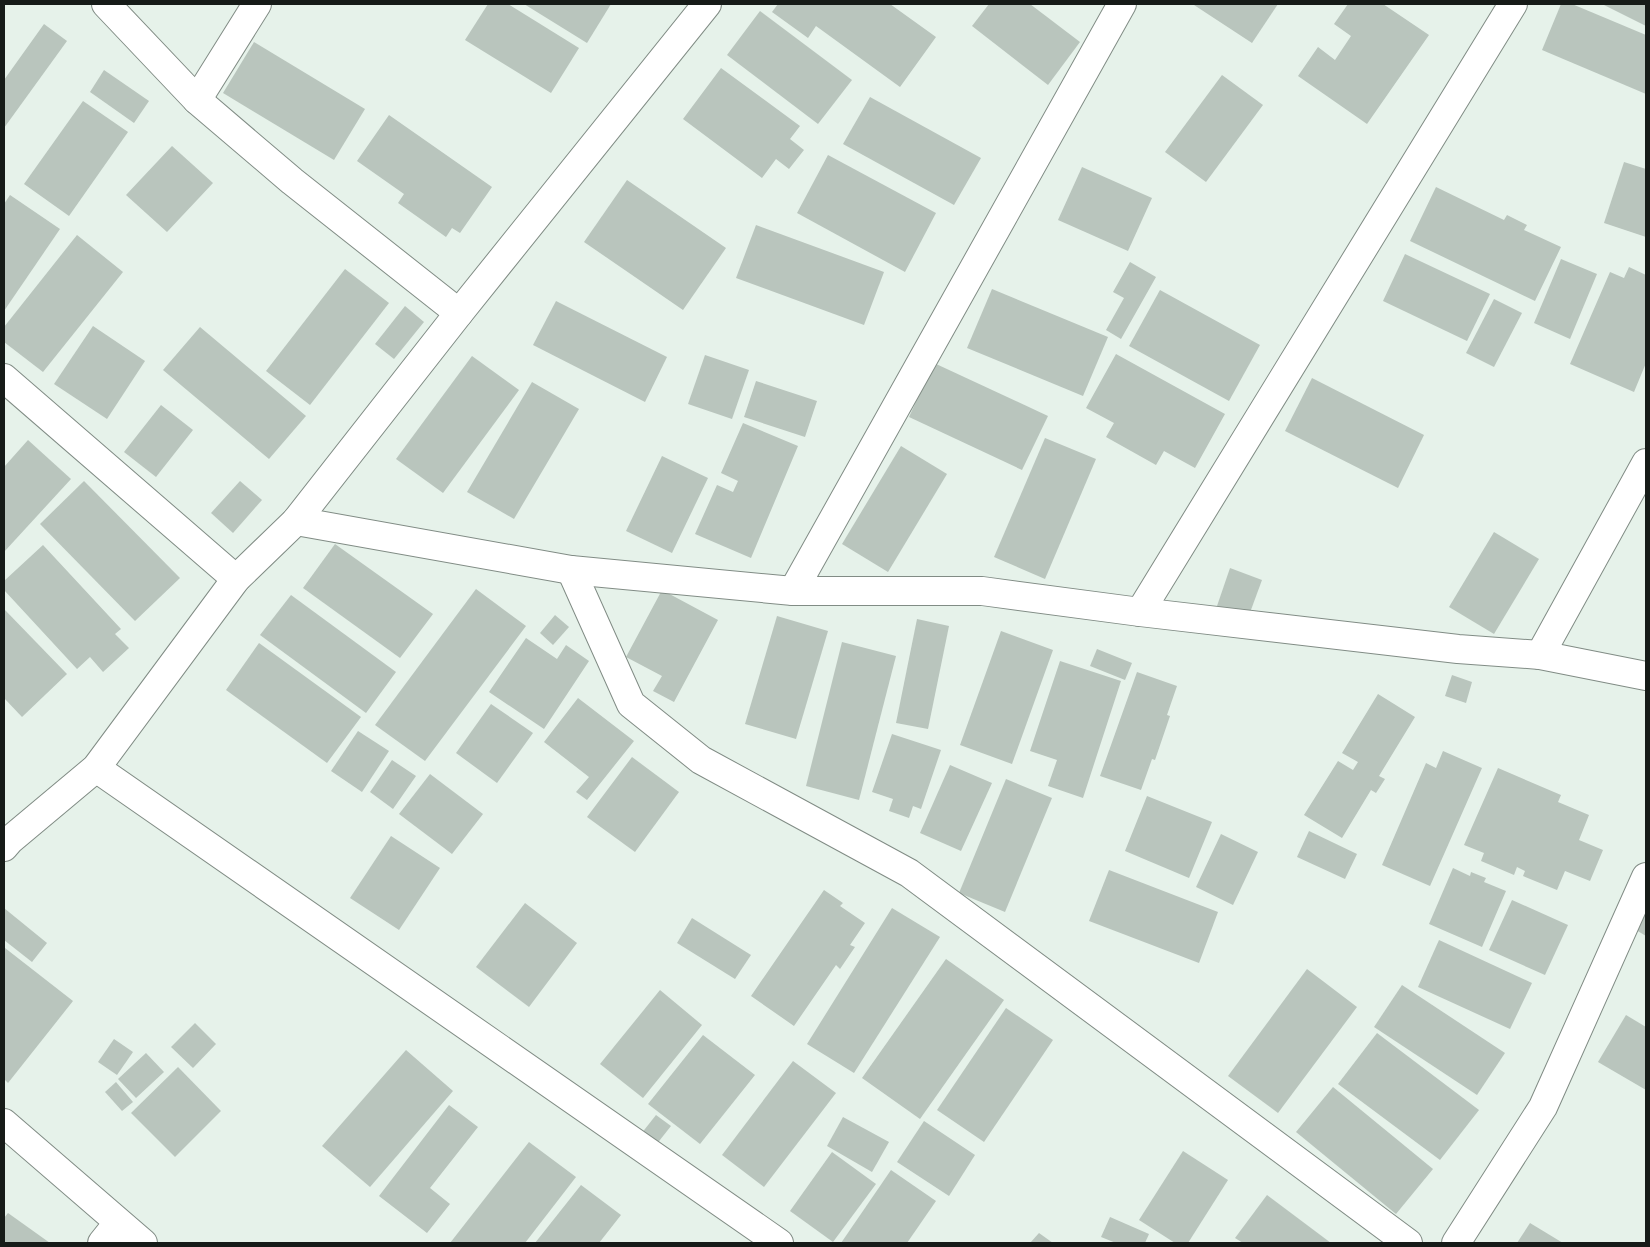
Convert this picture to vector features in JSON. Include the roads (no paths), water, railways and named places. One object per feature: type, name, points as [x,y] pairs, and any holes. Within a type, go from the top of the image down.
[{"type":"street","points":[[106,4],[197,100],[292,181],[459,313]]},
{"type":"street","points":[[197,100],[257,4]]},
{"type":"street","points":[[6,841],[96,768],[236,579],[296,520],[707,4]]},
{"type":"street","points":[[793,591],[1122,4]]},
{"type":"street","points":[[1140,612],[1513,4]]},
{"type":"street","points":[[4,378],[236,579]]},
{"type":"street","points":[[1540,655],[1646,463]]},
{"type":"street","points":[[296,520],[571,570],[793,591],[982,591],[1140,612],[1458,649],[1540,655],[1646,676]]},
{"type":"street","points":[[571,570],[631,704],[701,760],[909,873],[1408,1243]]},
{"type":"street","points":[[96,768],[779,1243]]},
{"type":"street","points":[[1456,1243],[1543,1107],[1646,877]]},
{"type":"street","points":[[4,1123],[110,1233],[143,1243]]}]
